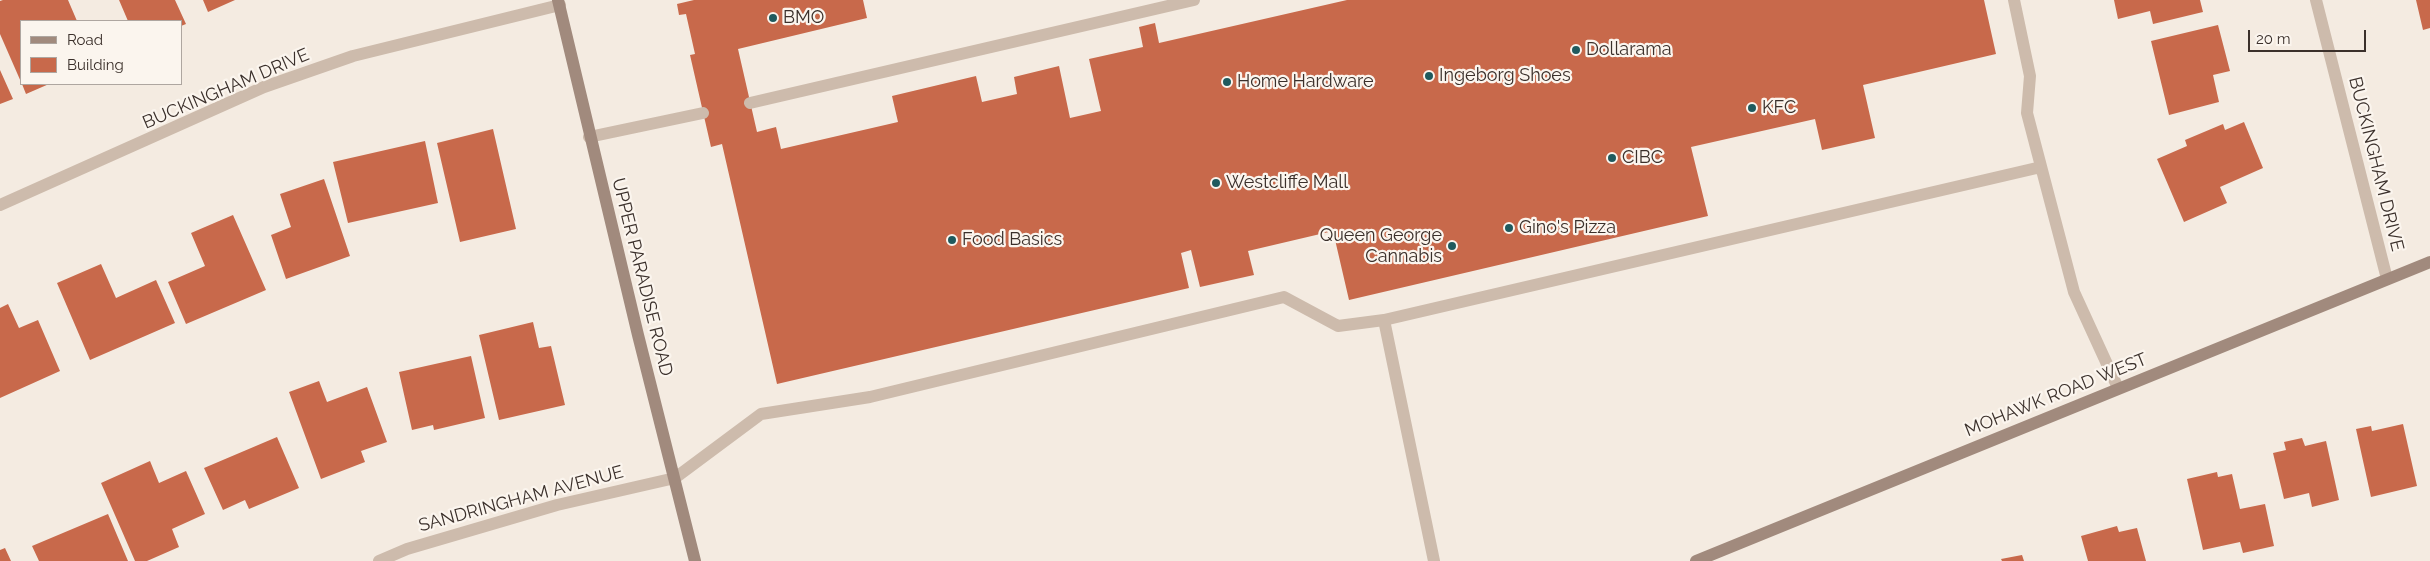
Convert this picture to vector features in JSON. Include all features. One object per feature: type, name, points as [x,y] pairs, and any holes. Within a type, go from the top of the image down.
[{"type":"main road","name":"UPPER PARADISE ROAD","points":[[559,2],[589,137],[695,561]]},
{"type":"main road","name":"MOHAWK ROAD WEST","points":[[1696,561],[2430,262]]},
{"type":"street","points":[[750,103],[1194,0]]},
{"type":"street","points":[[2014,0],[2030,76],[2027,113],[2074,292],[2118,388]]},
{"type":"street","name":"BUCKINGHAM DRIVE","points":[[2316,0],[2388,279]]},
{"type":"street","name":"BUCKINGHAM DRIVE","points":[[0,205],[264,87],[353,56],[559,2]]},
{"type":"street","points":[[589,137],[703,113]]},
{"type":"street","points":[[675,478],[761,414],[870,397],[1284,297],[1338,326],[1384,320],[2041,167]]},
{"type":"street","points":[[1384,320],[1434,561]]},
{"type":"street","name":"SANDRINGHAM AVENUE","points":[[379,561],[407,549],[557,505],[675,478]]},
{"type":"building","points":[[68,0],[77,20],[20,20],[20,80],[0,34],[0,1]]},
{"type":"building","points":[[119,0],[175,0],[186,24],[182,26],[182,20],[128,20]]},
{"type":"building","points":[[203,0],[235,0],[208,12]]},
{"type":"building","name":"Westcliffe Mall","points":[[694,0],[863,0],[867,18],[738,49],[757,132],[776,127],[781,149],[898,122],[892,96],[976,76],[982,102],[1017,94],[1014,77],[1059,66],[1070,118],[1101,111],[1089,59],[1143,47],[1139,27],[1155,23],[1159,43],[1347,0],[1984,0],[1996,54],[1863,85],[1875,138],[1822,150],[1815,119],[1691,147],[1708,216],[1349,300],[1333,231],[1248,251],[1254,275],[1200,287],[1191,250],[1181,253],[1189,288],[777,384],[722,144],[711,147],[690,55],[695,54],[686,14],[679,15],[677,4]]},
{"type":"building","points":[[2114,0],[2200,0],[2203,12],[2153,24],[2150,11],[2118,19]]},
{"type":"building","points":[[2416,0],[2430,0],[2430,28],[2423,30]]},
{"type":"building","points":[[2218,25],[2230,71],[2213,75],[2219,102],[2169,115],[2151,41]]},
{"type":"building","points":[[0,70],[13,99],[0,104]]},
{"type":"building","points":[[22,85],[47,85],[26,94]]},
{"type":"building","points":[[2244,122],[2263,168],[2220,187],[2227,203],[2184,222],[2157,159],[2187,146],[2185,140],[2223,124],[2225,130]]},
{"type":"building","points":[[493,129],[516,229],[460,242],[437,143]]},
{"type":"building","points":[[425,141],[438,203],[348,223],[333,162]]},
{"type":"building","points":[[324,179],[350,256],[286,279],[271,235],[291,227],[280,194]]},
{"type":"building","points":[[233,215],[266,290],[186,324],[168,282],[205,266],[191,233]]},
{"type":"building","points":[[101,264],[116,298],[156,280],[175,323],[90,360],[57,283]]},
{"type":"building","points":[[8,304],[19,328],[38,320],[60,371],[0,398],[0,308]]},
{"type":"building","points":[[533,322],[539,348],[551,346],[565,405],[499,420],[479,335]]},
{"type":"building","points":[[471,356],[485,418],[434,430],[433,425],[412,430],[399,372]]},
{"type":"building","points":[[319,381],[327,402],[367,387],[387,442],[361,451],[365,462],[321,479],[289,392]]},
{"type":"building","points":[[2403,424],[2417,486],[2371,497],[2356,429],[2371,426],[2372,431]]},
{"type":"building","points":[[277,437],[299,488],[249,509],[245,500],[223,510],[204,468]]},
{"type":"building","points":[[2302,438],[2305,446],[2326,441],[2339,500],[2312,507],[2309,493],[2284,499],[2273,453],[2286,450],[2284,442]]},
{"type":"building","points":[[150,461],[159,483],[186,471],[205,514],[172,529],[179,547],[147,561],[135,561],[101,483]]},
{"type":"building","points":[[2217,472],[2218,477],[2232,474],[2240,509],[2265,504],[2274,546],[2243,553],[2240,542],[2203,550],[2187,479]]},
{"type":"building","points":[[108,514],[128,561],[39,561],[32,546]]},
{"type":"building","points":[[2117,526],[2119,532],[2137,528],[2146,561],[2088,561],[2081,536]]},
{"type":"building","points":[[5,548],[11,561],[0,561],[0,550]]},
{"type":"building","points":[[2022,555],[2024,561],[2002,561],[2001,559]]},
{"type":"place","name":"BMO","points":[[773,18]]},
{"type":"place","name":"Dollarama","points":[[1576,50]]},
{"type":"place","name":"Ingeborg Shoes","points":[[1429,76]]},
{"type":"place","name":"Home Hardware","points":[[1227,82]]},
{"type":"place","name":"KFC","points":[[1752,108]]},
{"type":"place","name":"CIBC","points":[[1612,158]]},
{"type":"place","name":"Westcliffe Mall","points":[[1216,183]]},
{"type":"place","name":"Gino's Pizza","points":[[1509,228]]},
{"type":"place","name":"Food Basics","points":[[952,240]]},
{"type":"place","name":"Queen George Cannabis","points":[[1452,246]]}]
